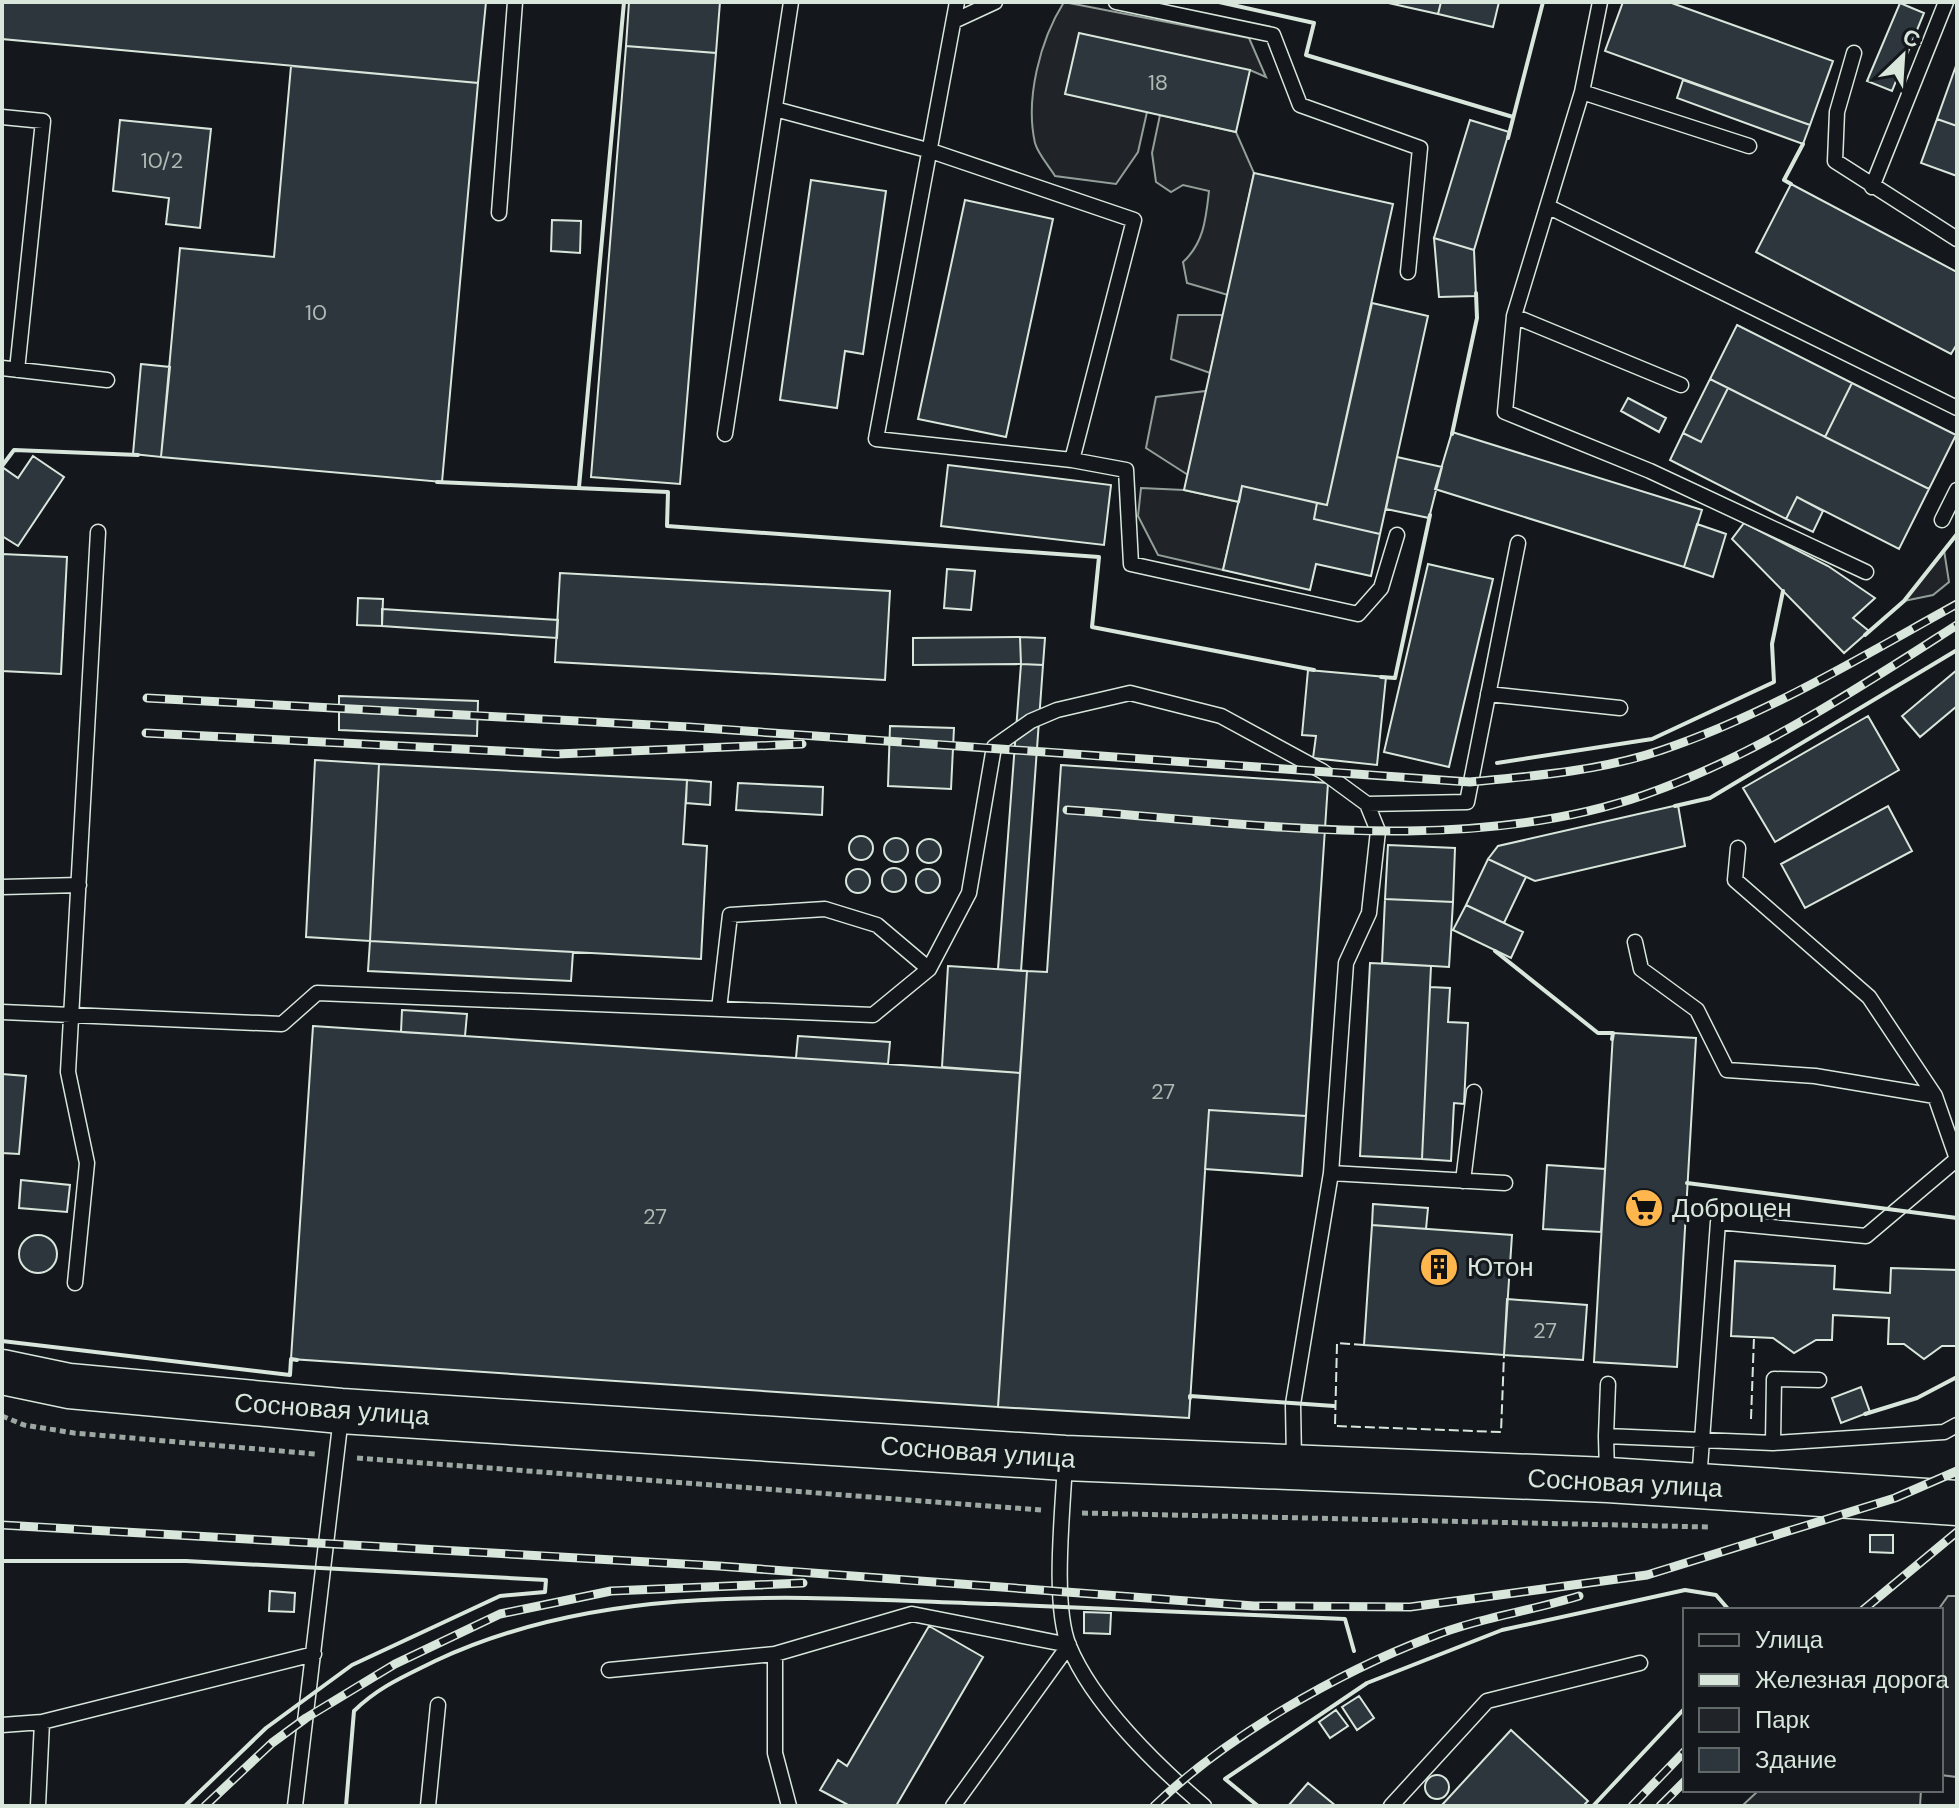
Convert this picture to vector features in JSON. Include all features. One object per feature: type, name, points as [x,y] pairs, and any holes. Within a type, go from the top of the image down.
[{"type":"main road","name":"Сосновая улица","points":[[2,1372],[69,1386],[341,1411],[1065,1458],[1608,1480],[1957,1503]]},
{"type":"lane","points":[[499,213],[515,2]]},
{"type":"lane","points":[[725,434],[791,2]]},
{"type":"lane","points":[[957,2],[876,439],[1072,460],[1126,470],[1131,564],[1358,614],[1381,588],[1397,535]]},
{"type":"lane","points":[[954,21],[995,2]]},
{"type":"lane","points":[[1116,2],[1273,35],[1300,105],[1420,148],[1408,272]]},
{"type":"lane","points":[[1600,2],[1582,92],[1514,316],[1505,412],[1650,471],[1866,572]]},
{"type":"lane","points":[[1872,187],[1946,2]]},
{"type":"lane","points":[[1854,53],[1837,112],[1835,161],[1957,239]]},
{"type":"lane","points":[[1582,92],[1749,146]]},
{"type":"lane","points":[[775,109],[931,151],[1134,220],[1072,460]]},
{"type":"lane","points":[[2,117],[43,121],[9,369],[107,380]]},
{"type":"lane","points":[[1549,207],[1957,408]]},
{"type":"lane","points":[[1514,316],[1681,385]]},
{"type":"lane","points":[[1942,520],[1957,490]]},
{"type":"lane","points":[[75,1283],[87,1163],[68,1072],[98,532]]},
{"type":"lane","points":[[1367,804],[1467,802],[1518,543]]},
{"type":"lane","points":[[2,1012],[282,1024],[317,993],[873,1015],[929,969],[969,893],[994,747],[1031,721],[1057,710],[1130,693],[1221,716],[1322,771],[1367,804],[1378,831],[1369,913],[1346,963],[1331,1173],[1293,1404],[1294,1469]]},
{"type":"lane","points":[[1488,694],[1620,708]]},
{"type":"lane","points":[[1698,1486],[1704,1439],[1718,1222],[1866,1236],[1957,1159],[1935,1096],[1869,997],[1735,880],[1738,848]]},
{"type":"lane","points":[[2,887],[79,885]]},
{"type":"lane","points":[[719,1009],[730,915],[825,909],[877,925],[929,969]]},
{"type":"lane","points":[[1635,942],[1641,969],[1697,1010],[1727,1070],[1815,1076],[1935,1096]]},
{"type":"lane","points":[[1463,1181],[1474,1092]]},
{"type":"lane","points":[[1331,1173],[1505,1183]]},
{"type":"lane","points":[[1773,1443],[1774,1379],[1819,1380]]},
{"type":"lane","points":[[1608,1384],[1608,1480]]},
{"type":"lane","points":[[295,1806],[341,1411]]},
{"type":"lane","points":[[1606,1436],[1773,1443],[1944,1432],[1957,1425]]},
{"type":"lane","points":[[1065,1458],[1061,1594],[1069,1645],[1104,1703],[1178,1783],[1204,1806]]},
{"type":"lane","points":[[609,1670],[775,1654],[912,1614],[1069,1645]]},
{"type":"lane","points":[[953,1806],[1069,1645]]},
{"type":"lane","points":[[2,1725],[42,1722],[314,1654]]},
{"type":"lane","points":[[775,1654],[775,1753],[789,1806]]},
{"type":"lane","points":[[1391,1806],[1487,1701],[1640,1663]]},
{"type":"lane","points":[[428,1806],[438,1705]]},
{"type":"lane","points":[[38,1806],[42,1722]]},
{"type":"green space","points":[[1064,2],[1249,38],[1266,77],[1250,70],[1147,112],[1138,152],[1116,184],[1055,176],[1035,143],[1032,108],[1042,52]]},
{"type":"green space","points":[[1160,115],[1236,132],[1254,173],[1228,295],[1187,283],[1183,262],[1200,238],[1209,191],[1183,185],[1171,192],[1156,182],[1152,153]]},
{"type":"green space","points":[[1178,315],[1223,315],[1210,373],[1171,359]]},
{"type":"green space","points":[[1206,391],[1188,475],[1146,448],[1156,397]]},
{"type":"green space","points":[[1141,488],[1184,490],[1239,502],[1223,570],[1158,555],[1138,516]]},
{"type":"green space","points":[[1944,550],[1949,582],[1933,595],[1904,601]]},
{"type":"green space","points":[[1948,1596],[1957,1596],[1957,1777],[1943,1775],[1943,1608],[1939,1608]]},
{"type":"green space","points":[[1757,1792],[1921,1792],[1920,1806],[1742,1806]]},
{"type":"building","points":[[2,2],[486,2],[478,83],[2,39]]},
{"type":"building","points":[[629,2],[720,2],[716,53],[626,46]]},
{"type":"building","points":[[1384,2],[1441,2],[1438,14]]},
{"type":"building","points":[[1441,2],[1499,2],[1493,27],[1438,14]]},
{"type":"building","points":[[1623,2],[1669,2],[1833,61],[1810,125],[1605,51]]},
{"type":"building","points":[[1900,3],[1924,13],[1892,91],[1867,81]]},
{"type":"building","points":[[1079,33],[1250,70],[1236,132],[1065,94]]},
{"type":"building","points":[[626,46],[716,53],[680,484],[591,477]]},
{"type":"building","points":[[1957,63],[1957,126],[1937,119]]},
{"type":"building","points":[[291,66],[478,83],[442,482],[161,457],[180,248],[274,257]]},
{"type":"building","points":[[1683,80],[1810,125],[1803,144],[1677,98]]},
{"type":"building","points":[[1937,119],[1957,126],[1957,176],[1921,163]]},
{"type":"building","points":[[120,120],[211,129],[200,228],[166,224],[169,198],[113,191]]},
{"type":"building","points":[[1470,120],[1509,132],[1474,250],[1434,238]]},
{"type":"building","points":[[1254,173],[1393,204],[1327,505],[1242,486],[1239,502],[1184,490]]},
{"type":"building","points":[[811,180],[886,191],[863,354],[845,351],[837,408],[780,400]]},
{"type":"building","points":[[1791,184],[1957,272],[1957,344],[1951,354],[1756,252]]},
{"type":"building","points":[[965,200],[1053,219],[1006,437],[918,419]]},
{"type":"building","points":[[552,220],[581,221],[580,253],[551,251]]},
{"type":"building","points":[[1434,238],[1474,250],[1476,296],[1439,297]]},
{"type":"building","points":[[1372,303],[1428,316],[1380,534],[1314,519],[1317,503],[1327,505]]},
{"type":"building","points":[[1737,325],[1852,383],[1825,437],[1710,379]]},
{"type":"building","points":[[141,364],[170,367],[161,457],[133,454]]},
{"type":"building","points":[[1710,379],[1728,388],[1701,442],[1683,433]]},
{"type":"building","points":[[1852,383],[1956,435],[1929,489],[1825,437]]},
{"type":"building","points":[[1728,388],[1929,489],[1899,549],[1797,497],[1786,519],[1670,460],[1683,433],[1701,442]]},
{"type":"building","points":[[1628,398],[1666,418],[1659,432],[1621,411]]},
{"type":"building","points":[[1452,432],[1702,510],[1684,567],[1435,489]]},
{"type":"building","points":[[33,456],[64,477],[18,546],[2,536],[2,467],[18,478]]},
{"type":"building","points":[[1397,457],[1442,467],[1429,518],[1386,509]]},
{"type":"building","points":[[948,465],[1111,485],[1104,545],[941,526]]},
{"type":"building","points":[[1242,486],[1317,503],[1314,519],[1380,534],[1371,576],[1316,564],[1310,590],[1223,570]]},
{"type":"building","points":[[1797,497],[1823,511],[1813,532],[1786,519]]},
{"type":"building","points":[[1744,523],[1828,566],[1875,598],[1853,618],[1869,631],[1844,653],[1732,539]]},
{"type":"building","points":[[1697,524],[1726,534],[1713,577],[1684,567]]},
{"type":"building","points":[[2,554],[67,557],[61,674],[2,671]]},
{"type":"building","points":[[1428,564],[1493,579],[1449,767],[1384,752]]},
{"type":"building","points":[[947,569],[975,571],[971,610],[944,608]]},
{"type":"building","points":[[560,573],[890,591],[885,680],[555,662]]},
{"type":"building","points":[[358,598],[383,599],[382,626],[357,625]]},
{"type":"building","points":[[382,609],[558,620],[557,638],[382,626]]},
{"type":"building","points":[[1020,637],[1021,664],[913,665],[913,638]]},
{"type":"building","points":[[1020,637],[1045,638],[1043,665],[1021,664]]},
{"type":"building","points":[[1021,664],[1043,665],[1021,971],[998,969]]},
{"type":"building","points":[[1308,670],[1386,677],[1377,765],[1313,758],[1316,736],[1302,735]]},
{"type":"building","points":[[1957,670],[1957,706],[1920,737],[1902,716]]},
{"type":"building","points":[[339,696],[478,701],[477,736],[339,730]]},
{"type":"building","points":[[1868,716],[1899,770],[1775,842],[1743,788]]},
{"type":"building","points":[[890,726],[954,728],[951,789],[888,786]]},
{"type":"building","points":[[315,760],[379,764],[370,941],[306,937]]},
{"type":"building","points":[[379,764],[687,780],[683,844],[707,846],[701,959],[370,941]]},
{"type":"building","points":[[1061,765],[1328,783],[1306,1116],[1209,1110],[1189,1418],[998,1407],[1027,971],[1047,972]]},
{"type":"building","points":[[687,780],[711,782],[710,805],[686,803]]},
{"type":"building","points":[[738,783],[823,787],[822,815],[736,810]]},
{"type":"building","points":[[1678,805],[1685,846],[1535,881],[1488,859],[1498,846]]},
{"type":"building","points":[[1888,806],[1912,851],[1805,908],[1781,864]]},
{"type":"building","points":[[861,836],[870,839],[873,848],[870,857],[861,860],[852,857],[849,848],[852,839]]},
{"type":"building","points":[[896,838],[905,841],[908,850],[905,859],[896,862],[887,859],[884,850],[887,841]]},
{"type":"building","points":[[929,839],[938,842],[941,851],[938,860],[929,863],[920,860],[917,851],[920,842]]},
{"type":"building","points":[[1388,845],[1455,848],[1453,902],[1385,899]]},
{"type":"building","points":[[1488,859],[1526,877],[1504,923],[1466,905]]},
{"type":"building","points":[[894,868],[903,871],[906,880],[903,889],[894,892],[885,889],[882,880],[885,871]]},
{"type":"building","points":[[858,869],[867,872],[870,881],[867,890],[858,893],[849,890],[846,881],[849,872]]},
{"type":"building","points":[[928,869],[937,872],[940,881],[937,890],[928,893],[919,890],[916,881],[919,872]]},
{"type":"building","points":[[1385,899],[1453,902],[1449,967],[1382,963]]},
{"type":"building","points":[[1466,905],[1523,932],[1511,958],[1453,930]]},
{"type":"building","points":[[370,941],[573,952],[571,981],[368,971]]},
{"type":"building","points":[[1370,963],[1431,966],[1422,1159],[1360,1156]]},
{"type":"building","points":[[948,966],[1027,971],[1020,1073],[942,1067]]},
{"type":"building","points":[[1430,987],[1450,988],[1448,1022],[1468,1023],[1464,1104],[1454,1103],[1451,1161],[1422,1159]]},
{"type":"building","points":[[402,1010],[467,1014],[465,1036],[401,1032]]},
{"type":"building","points":[[313,1026],[1020,1073],[998,1407],[291,1359]]},
{"type":"building","name":"Доброцен","points":[[1613,1033],[1696,1038],[1677,1367],[1594,1362]]},
{"type":"building","points":[[798,1036],[890,1042],[888,1064],[796,1058]]},
{"type":"building","points":[[2,1074],[26,1076],[19,1154],[2,1153]]},
{"type":"building","points":[[1209,1110],[1306,1116],[1302,1176],[1205,1169]]},
{"type":"building","points":[[1547,1165],[1605,1169],[1601,1232],[1543,1229]]},
{"type":"building","points":[[21,1180],[70,1185],[67,1212],[19,1208]]},
{"type":"building","points":[[1373,1204],[1428,1208],[1426,1229],[1372,1225]]},
{"type":"building","name":"Ютон","points":[[1372,1225],[1512,1235],[1504,1355],[1364,1345]]},
{"type":"building","points":[[38,1235],[52,1240],[57,1254],[52,1268],[38,1273],[24,1268],[19,1254],[24,1240]]},
{"type":"building","points":[[1735,1261],[1835,1266],[1834,1289],[1890,1293],[1891,1268],[1957,1270],[1957,1346],[1942,1346],[1924,1359],[1904,1344],[1888,1344],[1889,1318],[1833,1315],[1832,1340],[1816,1340],[1794,1353],[1773,1338],[1731,1336]]},
{"type":"building","points":[[1507,1299],[1587,1305],[1583,1360],[1504,1355]]},
{"type":"building","points":[[1861,1387],[1870,1412],[1841,1423],[1832,1398]]},
{"type":"building","points":[[1870,1535],[1893,1535],[1893,1553],[1870,1552]]},
{"type":"building","points":[[270,1591],[295,1593],[294,1612],[269,1611]]},
{"type":"building","points":[[1084,1612],[1111,1613],[1110,1634],[1084,1633]]},
{"type":"building","points":[[929,1626],[983,1657],[896,1806],[850,1806],[820,1790],[838,1760],[847,1766]]},
{"type":"building","points":[[1359,1696],[1374,1718],[1357,1730],[1342,1707]]},
{"type":"building","points":[[1336,1710],[1348,1726],[1330,1738],[1319,1722]]},
{"type":"building","points":[[1511,1730],[1588,1801],[1583,1806],[1441,1806]]},
{"type":"building","points":[[1437,1775],[1446,1778],[1449,1787],[1446,1796],[1437,1799],[1428,1796],[1425,1787],[1428,1778]]},
{"type":"building","points":[[1308,1783],[1336,1806],[1288,1806]]},
{"type":"railway","points":[[147,698],[689,727],[1470,782],[1591,768],[1639,757],[1701,736],[1776,702],[1957,604]]},
{"type":"railway","points":[[1067,810],[1358,831],[1504,825],[1575,814],[1644,795],[1726,761],[1805,719],[1957,625]]},
{"type":"railway","points":[[146,733],[557,754],[802,744]]},
{"type":"railway","points":[[2,1525],[719,1566],[1254,1606],[1410,1607],[1647,1575],[1895,1498],[1957,1471]]},
{"type":"railway","points":[[1865,1608],[1957,1532]]},
{"type":"railway","points":[[205,1806],[272,1743],[306,1718],[395,1664],[500,1614],[611,1591],[803,1583]]},
{"type":"railway","points":[[1154,1806],[1183,1780],[1249,1731],[1358,1669],[1449,1630],[1579,1596]]},
{"type":"railway","points":[[1632,1806],[1683,1753]]},
{"type":"railway","points":[[1660,1806],[1683,1783]]},
{"type":"fence","points":[[1751,1419],[1754,1337]]},
{"type":"fence","points":[[1364,1345],[1337,1343],[1335,1426],[1501,1432],[1504,1355]]},
{"type":"wall","points":[[579,487],[624,2]]},
{"type":"wall","points":[[1219,2],[1314,23],[1306,55],[1513,117]]},
{"type":"wall","points":[[1508,138],[1543,2]]},
{"type":"wall","points":[[1791,184],[1784,180],[1803,144]]},
{"type":"wall","points":[[1452,434],[1477,318],[1476,293]]},
{"type":"wall","points":[[2,466],[14,450],[138,455]]},
{"type":"wall","points":[[437,482],[668,492],[667,526],[1099,557],[1092,627],[1314,670]]},
{"type":"wall","points":[[1381,677],[1395,678],[1430,515]]},
{"type":"wall","points":[[1865,635],[1904,601],[1957,534]]},
{"type":"wall","points":[[1497,763],[1652,739],[1774,682],[1772,644],[1783,591]]},
{"type":"wall","points":[[1675,806],[1710,798],[1957,650]]},
{"type":"wall","points":[[1495,951],[1598,1033],[1613,1033],[1612,1039]]},
{"type":"wall","points":[[1687,1183],[1957,1218]]},
{"type":"wall","points":[[2,1341],[290,1375],[291,1359],[297,1360]]},
{"type":"wall","points":[[1865,1414],[1917,1398],[1957,1377]]},
{"type":"wall","points":[[1190,1398],[1334,1406]]},
{"type":"wall","points":[[2,1561],[186,1561],[546,1580],[545,1592],[500,1596],[352,1665],[266,1728],[185,1806]]},
{"type":"wall","points":[[1258,1806],[1225,1779],[1367,1683],[1502,1630],[1685,1590],[1716,1595],[1727,1608]]},
{"type":"wall","points":[[346,1806],[354,1711],[373,1695],[435,1661],[501,1635],[570,1617],[640,1605],[710,1600],[854,1599],[1345,1619],[1354,1651]]},
{"type":"wall","points":[[1593,1806],[1683,1710]]},
{"type":"place","name":"Доброцен","points":[[1644,1208]]},
{"type":"place","name":"Ютон","points":[[1439,1267]]}]
